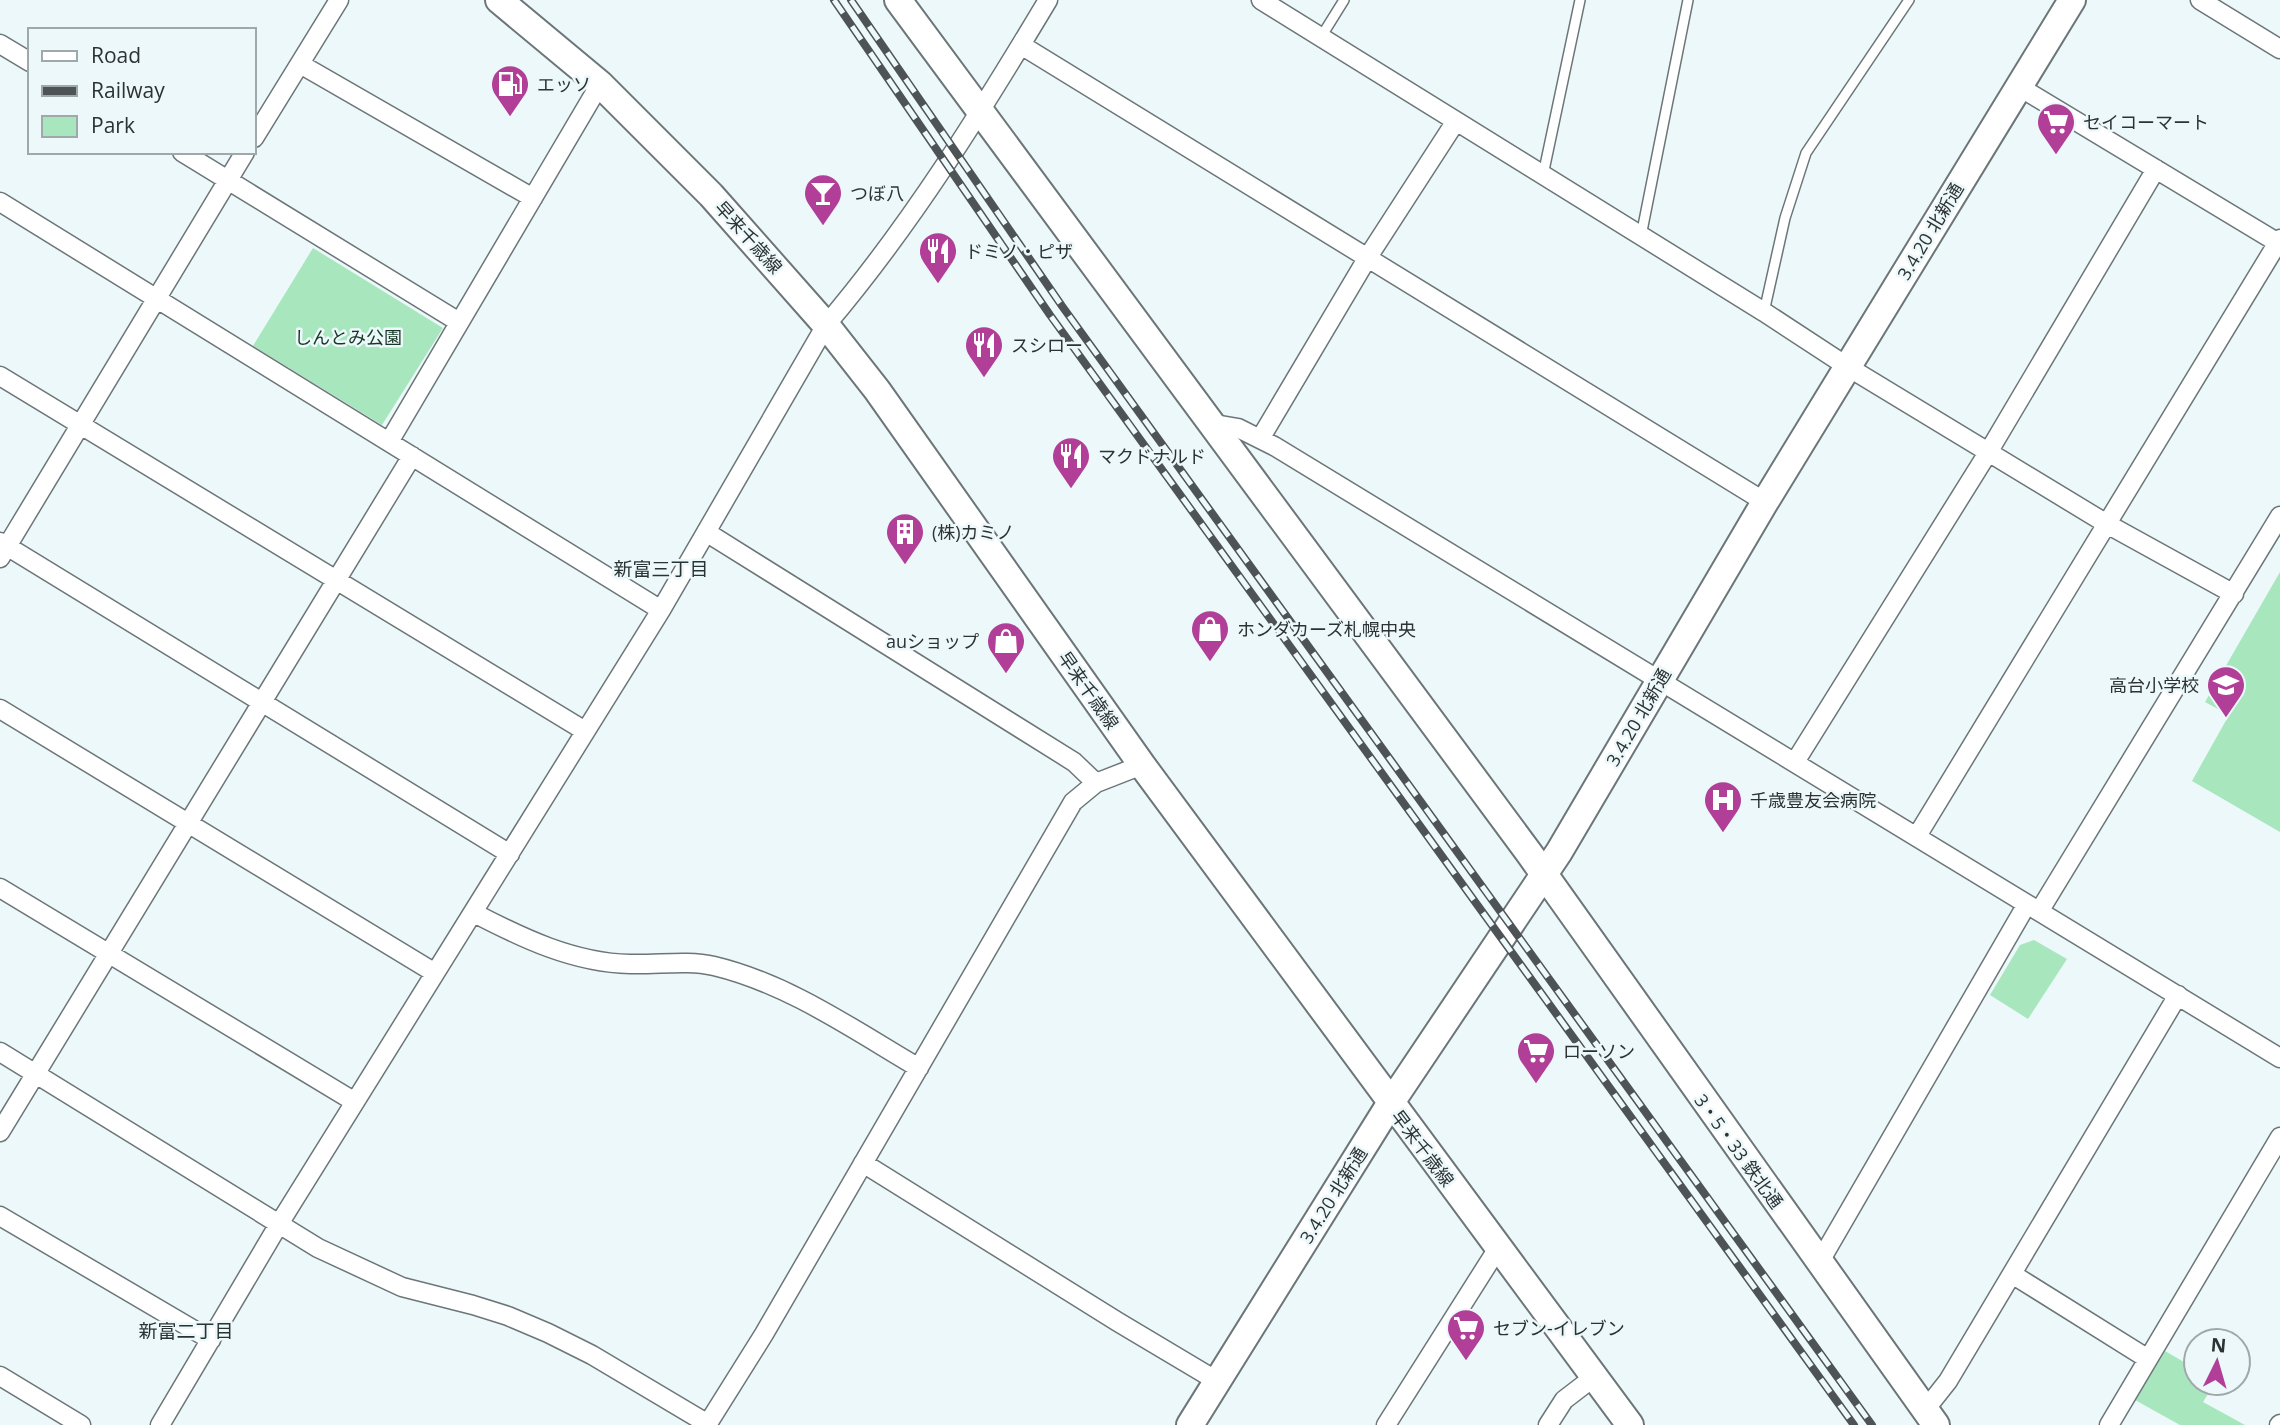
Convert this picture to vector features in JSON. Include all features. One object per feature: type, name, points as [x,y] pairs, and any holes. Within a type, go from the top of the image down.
[{"type":"street","points":[[256,135],[339,0]]},
{"type":"street","name":"早来千歳線","points":[[499,0],[600,84],[711,195],[826,325],[885,401],[1142,765],[1390,1104],[1630,1425]]},
{"type":"street","name":"3・5・33 鉄北通","points":[[898,0],[1529,853],[1931,1417]]},
{"type":"street","points":[[160,1425],[278,1224],[661,610],[826,325],[907,219],[980,113],[1048,0]]},
{"type":"street","points":[[1261,0],[1764,312],[1848,367],[2107,524],[2234,594]]},
{"type":"street","name":"3.4.20 北新通","points":[[1190,1425],[1390,1104],[1543,876],[1765,502],[2072,0]]},
{"type":"street","points":[[2200,0],[2280,50]]},
{"type":"street","points":[[0,44],[28,61]]},
{"type":"street","points":[[1021,46],[1765,502]]},
{"type":"street","points":[[300,64],[533,198]]},
{"type":"street","points":[[389,442],[600,84]]},
{"type":"street","points":[[1917,836],[2279,242],[2018,86]]},
{"type":"street","points":[[1261,439],[1368,257],[1456,121]]},
{"type":"street","points":[[185,154],[460,322]]},
{"type":"street","points":[[244,154],[3,549],[264,702],[510,855]]},
{"type":"street","points":[[1795,762],[1989,451],[2156,169]]},
{"type":"street","points":[[0,202],[661,610]]},
{"type":"street","points":[[0,376],[585,731]]},
{"type":"street","points":[[1209,423],[1238,428],[1261,439],[2280,1058]]},
{"type":"street","points":[[0,1132],[412,456]]},
{"type":"street","points":[[1819,1263],[2034,907],[2234,594],[2280,516]]},
{"type":"street","points":[[706,532],[1074,762],[1096,783]]},
{"type":"street","points":[[0,709],[435,974]]},
{"type":"street","points":[[0,1052],[329,1253],[402,1287],[485,1308],[548,1333],[592,1355],[708,1424],[764,1334],[1073,802],[1096,783],[1142,765]]},
{"type":"street","points":[[0,888],[355,1102]]},
{"type":"street","points":[[474,913],[520,937],[588,959],[629,964],[673,962],[713,966],[756,979],[794,995],[919,1068]]},
{"type":"street","points":[[1931,1417],[1948,1381],[2178,995]]},
{"type":"street","points":[[2109,1425],[2280,1138]]},
{"type":"street","points":[[863,1163],[1217,1381]]},
{"type":"street","points":[[0,1216],[211,1340]]},
{"type":"street","points":[[1386,1425],[1498,1248]]},
{"type":"street","points":[[2012,1274],[2148,1359]]},
{"type":"street","points":[[0,1376],[81,1425]]},
{"type":"street","points":[[1548,1425],[1564,1400],[1594,1377]]},
{"type":"lane","points":[[1321,37],[1344,0]]},
{"type":"lane","points":[[1543,175],[1580,0]]},
{"type":"lane","points":[[1641,236],[1688,0]]},
{"type":"lane","points":[[1764,312],[1785,218],[1806,153],[1909,0]]},
{"type":"green space","name":"しんとみ公園","points":[[313,248],[443,328],[382,425],[253,346]]},
{"type":"green space","points":[[2280,572],[2280,832],[2192,781],[2229,715],[2205,702]]},
{"type":"green space","points":[[2034,940],[2067,959],[2028,1019],[1990,995],[2020,945]]},
{"type":"green space","points":[[2165,1351],[2182,1361],[2182,1397],[2206,1397],[2203,1402],[2245,1425],[2180,1425],[2135,1400]]},
{"type":"railway","points":[[834,0],[1050,315],[1854,1425]]},
{"type":"railway","points":[[851,0],[1062,306],[1872,1425]]},
{"type":"place","name":"エッソ","points":[[510,118]]},
{"type":"place","name":"セイコーマート","points":[[2056,156]]},
{"type":"place","name":"つぼ八","points":[[823,227]]},
{"type":"place","name":"ドミノ・ピザ","points":[[938,285]]},
{"type":"place","name":"スシロー","points":[[984,379]]},
{"type":"place","name":"マクドナルド","points":[[1071,490]]},
{"type":"place","name":"(株)カミノ","points":[[905,566]]},
{"type":"place","name":"ホンダカーズ札幌中央","points":[[1210,663]]},
{"type":"place","name":"auショップ","points":[[1006,675]]},
{"type":"place","name":"高台小学校","points":[[2226,719]]},
{"type":"place","name":"千歳豊友会病院","points":[[1723,834]]},
{"type":"place","name":"ローソン","points":[[1536,1085]]},
{"type":"place","name":"セブン-イレブン","points":[[1466,1362]]},
{"type":"district","name":"新富三丁目","points":[[661,569]]},
{"type":"district","name":"新富二丁目","points":[[186,1331]]}]
